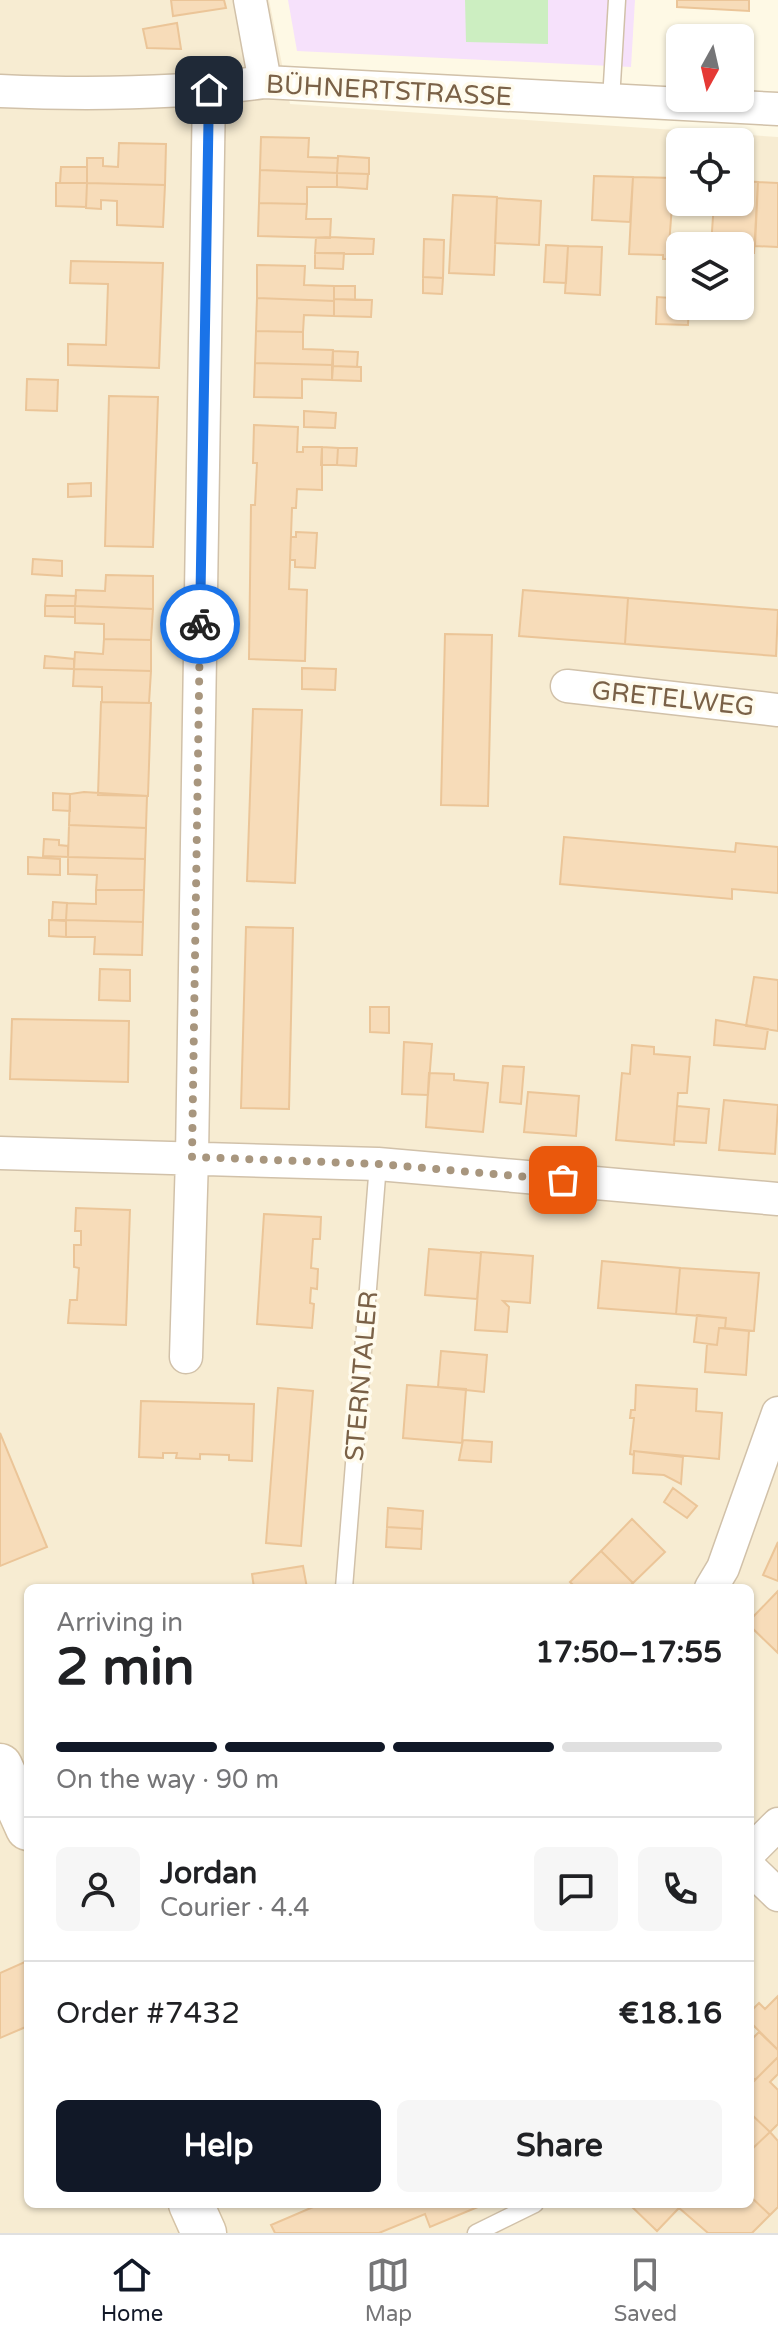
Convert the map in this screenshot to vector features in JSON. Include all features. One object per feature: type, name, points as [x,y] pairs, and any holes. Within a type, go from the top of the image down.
[{"type":"street","points":[[250,0],[265,82]]},
{"type":"street","name":"BÜHNERTSTRASSE","points":[[0,91],[127,93],[209,90],[265,82],[778,109]]},
{"type":"street","points":[[186,1357],[209,90]]},
{"type":"street","name":"GRETELWEG","points":[[567,686],[778,710]]},
{"type":"street","points":[[0,1153],[378,1164],[778,1199]]},
{"type":"street","points":[[713,1584],[723,1568],[778,1413]]},
{"type":"street","points":[[0,1766],[24,1819]]},
{"type":"street","points":[[754,1848],[778,1824]]},
{"type":"street","points":[[754,1872],[778,1895]]},
{"type":"street","points":[[193,2208],[204,2233]]},
{"type":"lane","points":[[611,100],[617,0]]},
{"type":"lane","name":"STERNTALER","points":[[344,1584],[378,1164]]},
{"type":"lane","points":[[476,2233],[527,2208]]},
{"type":"shaded area","points":[[0,0],[269,0],[290,104],[666,129],[666,216],[754,216],[754,135],[778,137],[778,2233],[0,2233]]},
{"type":"shaded area","points":[[288,0],[635,0],[631,67],[297,51]]},
{"type":"green space","points":[[465,0],[548,0],[548,44],[466,42]]},
{"type":"building","points":[[171,0],[224,0],[226,8],[173,16]]},
{"type":"building","points":[[677,0],[749,0],[749,11],[677,7]]},
{"type":"building","points":[[177,23],[181,49],[147,48],[143,29]]},
{"type":"building","points":[[261,137],[309,138],[308,157],[338,158],[337,173],[260,170]]},
{"type":"building","points":[[119,143],[166,144],[165,185],[87,183],[87,158],[103,158],[103,166],[118,167]]},
{"type":"building","points":[[338,156],[369,158],[369,174],[337,173]]},
{"type":"building","points":[[61,167],[87,167],[87,183],[60,183]]},
{"type":"building","points":[[260,170],[337,173],[337,187],[307,187],[307,204],[259,203]]},
{"type":"building","points":[[337,173],[368,174],[367,189],[337,187]]},
{"type":"building","points":[[594,176],[633,177],[630,222],[592,220]]},
{"type":"building","points":[[633,177],[666,178],[666,216],[671,216],[670,232],[666,232],[666,259],[663,255],[629,254]]},
{"type":"building","points":[[754,182],[758,182],[754,253],[754,232],[712,232],[713,216],[754,216]]},
{"type":"building","points":[[758,182],[778,183],[778,247],[755,246]]},
{"type":"building","points":[[56,183],[87,183],[86,207],[56,206]]},
{"type":"building","points":[[87,183],[165,185],[163,227],[117,225],[117,201],[101,200],[101,209],[86,208]]},
{"type":"building","points":[[453,195],[497,197],[494,275],[449,273]]},
{"type":"building","points":[[497,198],[541,201],[539,245],[495,243]]},
{"type":"building","points":[[259,203],[307,204],[306,219],[331,219],[330,238],[258,236]]},
{"type":"building","points":[[316,238],[374,239],[373,254],[315,253]]},
{"type":"building","points":[[424,239],[444,240],[443,278],[423,277]]},
{"type":"building","points":[[546,245],[568,246],[566,283],[544,282]]},
{"type":"building","points":[[568,246],[602,247],[600,295],[565,293]]},
{"type":"building","points":[[315,253],[344,253],[343,269],[315,268]]},
{"type":"building","points":[[71,261],[163,263],[159,368],[68,365],[68,344],[106,345],[108,284],[70,283]]},
{"type":"building","points":[[257,265],[305,266],[304,285],[334,286],[334,301],[257,298]]},
{"type":"building","points":[[423,277],[443,278],[442,294],[423,293]]},
{"type":"building","points":[[334,286],[355,286],[355,300],[334,299]]},
{"type":"building","points":[[657,297],[666,298],[666,320],[688,320],[688,325],[656,324]]},
{"type":"building","points":[[257,298],[334,301],[334,316],[304,315],[303,332],[256,331]]},
{"type":"building","points":[[334,299],[372,300],[371,317],[334,316]]},
{"type":"building","points":[[256,331],[303,332],[303,349],[333,350],[332,365],[255,363]]},
{"type":"building","points":[[333,351],[358,352],[357,367],[333,366]]},
{"type":"building","points":[[255,363],[332,365],[332,380],[302,379],[302,398],[254,397]]},
{"type":"building","points":[[333,366],[361,367],[361,381],[332,380]]},
{"type":"building","points":[[27,379],[58,380],[57,411],[26,410]]},
{"type":"building","points":[[109,396],[158,397],[153,547],[105,546]]},
{"type":"building","points":[[304,411],[336,413],[335,428],[304,427]]},
{"type":"building","points":[[254,425],[298,427],[297,452],[303,452],[303,447],[322,447],[322,490],[297,489],[296,508],[292,508],[289,589],[307,590],[305,661],[249,659],[251,505],[255,505],[257,463],[253,463]]},
{"type":"building","points":[[322,447],[338,448],[337,465],[321,465]]},
{"type":"building","points":[[338,448],[357,448],[356,466],[337,465]]},
{"type":"building","points":[[91,483],[91,496],[68,497],[68,484]]},
{"type":"building","points":[[296,532],[317,533],[315,568],[295,567],[295,560],[290,560],[291,537],[296,537]]},
{"type":"building","points":[[33,559],[62,561],[62,576],[32,574]]},
{"type":"building","points":[[106,575],[153,576],[153,609],[75,606],[76,590],[105,591]]},
{"type":"building","points":[[523,590],[628,598],[625,644],[519,636]]},
{"type":"building","points":[[46,595],[76,596],[75,606],[45,606]]},
{"type":"building","points":[[628,598],[778,610],[776,656],[625,644]]},
{"type":"building","points":[[45,606],[75,606],[75,617],[45,616]]},
{"type":"building","points":[[75,606],[153,609],[151,640],[104,639],[104,624],[75,623]]},
{"type":"building","points":[[445,634],[492,635],[488,806],[441,805]]},
{"type":"building","points":[[104,639],[151,640],[151,671],[74,669],[75,652],[103,654]]},
{"type":"building","points":[[45,656],[74,659],[74,669],[44,668]]},
{"type":"building","points":[[302,668],[336,669],[335,690],[302,689]]},
{"type":"building","points":[[74,669],[151,671],[149,703],[102,702],[102,687],[73,686]]},
{"type":"building","points":[[101,702],[151,703],[148,796],[98,795]]},
{"type":"building","points":[[253,709],[302,710],[295,883],[247,881]]},
{"type":"building","points":[[53,793],[70,794],[70,811],[53,810]]},
{"type":"building","points":[[70,794],[147,796],[146,828],[69,825]]},
{"type":"building","points":[[69,825],[146,828],[145,859],[68,857]]},
{"type":"building","points":[[564,837],[735,852],[736,843],[778,847],[778,893],[732,889],[732,899],[560,884]]},
{"type":"building","points":[[44,839],[59,840],[59,845],[68,846],[68,857],[43,856]]},
{"type":"building","points":[[28,857],[60,859],[60,875],[28,874]]},
{"type":"building","points":[[68,857],[145,859],[144,890],[96,890],[97,875],[68,874]]},
{"type":"building","points":[[96,890],[144,890],[143,922],[66,920],[67,903],[96,904]]},
{"type":"building","points":[[53,902],[67,903],[66,920],[52,920]]},
{"type":"building","points":[[49,920],[66,921],[66,937],[49,936]]},
{"type":"building","points":[[66,920],[143,922],[142,955],[94,954],[95,937],[66,937]]},
{"type":"building","points":[[246,927],[293,928],[289,1109],[241,1108]]},
{"type":"building","points":[[100,969],[130,970],[130,1001],[99,1000]]},
{"type":"building","points":[[754,977],[778,980],[778,1031],[746,1026]]},
{"type":"building","points":[[370,1007],[389,1007],[389,1033],[370,1032]]},
{"type":"building","points":[[12,1019],[129,1021],[128,1082],[10,1079]]},
{"type":"building","points":[[716,1020],[768,1029],[765,1049],[714,1045]]},
{"type":"building","points":[[404,1042],[432,1044],[428,1095],[402,1094]]},
{"type":"building","points":[[632,1045],[654,1047],[654,1054],[690,1057],[687,1093],[678,1093],[674,1145],[616,1140],[622,1073],[630,1074]]},
{"type":"building","points":[[503,1066],[524,1067],[521,1104],[500,1102]]},
{"type":"building","points":[[429,1073],[454,1074],[454,1080],[488,1083],[483,1132],[426,1127]]},
{"type":"building","points":[[528,1092],[579,1096],[576,1136],[524,1132]]},
{"type":"building","points":[[724,1100],[778,1105],[775,1154],[719,1150]]},
{"type":"building","points":[[677,1106],[709,1109],[706,1143],[674,1141]]},
{"type":"building","points":[[76,1208],[130,1210],[126,1325],[68,1323],[70,1300],[77,1300],[79,1268],[74,1267],[74,1245],[81,1245],[81,1231],[75,1231]]},
{"type":"building","points":[[264,1214],[321,1217],[320,1239],[313,1239],[311,1268],[318,1269],[317,1289],[311,1288],[310,1303],[314,1304],[312,1328],[257,1324]]},
{"type":"building","points":[[429,1249],[481,1253],[477,1299],[425,1295]]},
{"type":"building","points":[[481,1252],[533,1256],[530,1303],[503,1301],[509,1307],[507,1332],[475,1330]]},
{"type":"building","points":[[602,1261],[680,1268],[676,1314],[598,1308]]},
{"type":"building","points":[[680,1268],[759,1273],[754,1331],[725,1328],[726,1318],[676,1314]]},
{"type":"building","points":[[697,1315],[726,1318],[725,1328],[719,1328],[717,1345],[694,1342]]},
{"type":"building","points":[[719,1328],[749,1331],[746,1375],[705,1372],[707,1344],[717,1345]]},
{"type":"building","points":[[441,1351],[487,1355],[484,1392],[438,1387]]},
{"type":"building","points":[[407,1385],[466,1389],[462,1443],[403,1438]]},
{"type":"building","points":[[636,1385],[697,1389],[696,1411],[722,1413],[719,1459],[634,1451],[634,1455],[630,1454],[634,1418],[630,1418],[631,1410],[635,1410]]},
{"type":"building","points":[[278,1388],[313,1391],[301,1546],[266,1543]]},
{"type":"building","points":[[141,1401],[254,1404],[252,1461],[229,1460],[229,1455],[200,1454],[200,1459],[176,1458],[177,1453],[163,1453],[163,1458],[139,1457]]},
{"type":"building","points":[[0,1433],[47,1547],[0,1566]]},
{"type":"building","points":[[463,1440],[492,1442],[491,1462],[459,1460]]},
{"type":"building","points":[[634,1451],[683,1457],[681,1484],[664,1475],[633,1473]]},
{"type":"building","points":[[673,1488],[697,1506],[687,1518],[664,1502]]},
{"type":"building","points":[[388,1508],[423,1511],[422,1529],[387,1527]]},
{"type":"building","points":[[632,1519],[665,1552],[633,1583],[601,1551]]},
{"type":"building","points":[[387,1527],[422,1529],[421,1549],[386,1547]]},
{"type":"building","points":[[778,1542],[778,1581],[763,1575]]},
{"type":"building","points":[[601,1551],[633,1583],[572,1584],[570,1582]]},
{"type":"building","points":[[303,1566],[306,1584],[253,1584],[252,1574]]},
{"type":"building","points":[[778,1591],[778,1653],[754,1630],[754,1616]]},
{"type":"building","points":[[24,1962],[24,2028],[0,2038],[0,1973]]},
{"type":"building","points":[[778,1996],[778,2050],[754,2026],[754,2008],[759,2003],[765,2009]]},
{"type":"building","points":[[759,2032],[778,2050],[778,2057],[755,2080],[754,2079],[754,2037]]},
{"type":"building","points":[[778,2057],[778,2074],[770,2082],[778,2090],[778,2124],[770,2132],[754,2117],[754,2081]]},
{"type":"building","points":[[754,2117],[770,2132],[754,2147]]},
{"type":"building","points":[[770,2132],[778,2141],[778,2207],[770,2215],[754,2200],[754,2147]]},
{"type":"building","points":[[754,2200],[770,2215],[752,2233],[708,2233],[679,2208],[754,2208]]},
{"type":"building","points":[[311,2208],[475,2208],[430,2227],[425,2214],[379,2233],[275,2233],[271,2225]]},
{"type":"building","points":[[633,2208],[679,2208],[657,2231]]},
{"type":"way so far","points":[[200,624],[192,1157],[378,1164],[563,1180]]},
{"type":"route","points":[[200,624],[209,90]]}]
